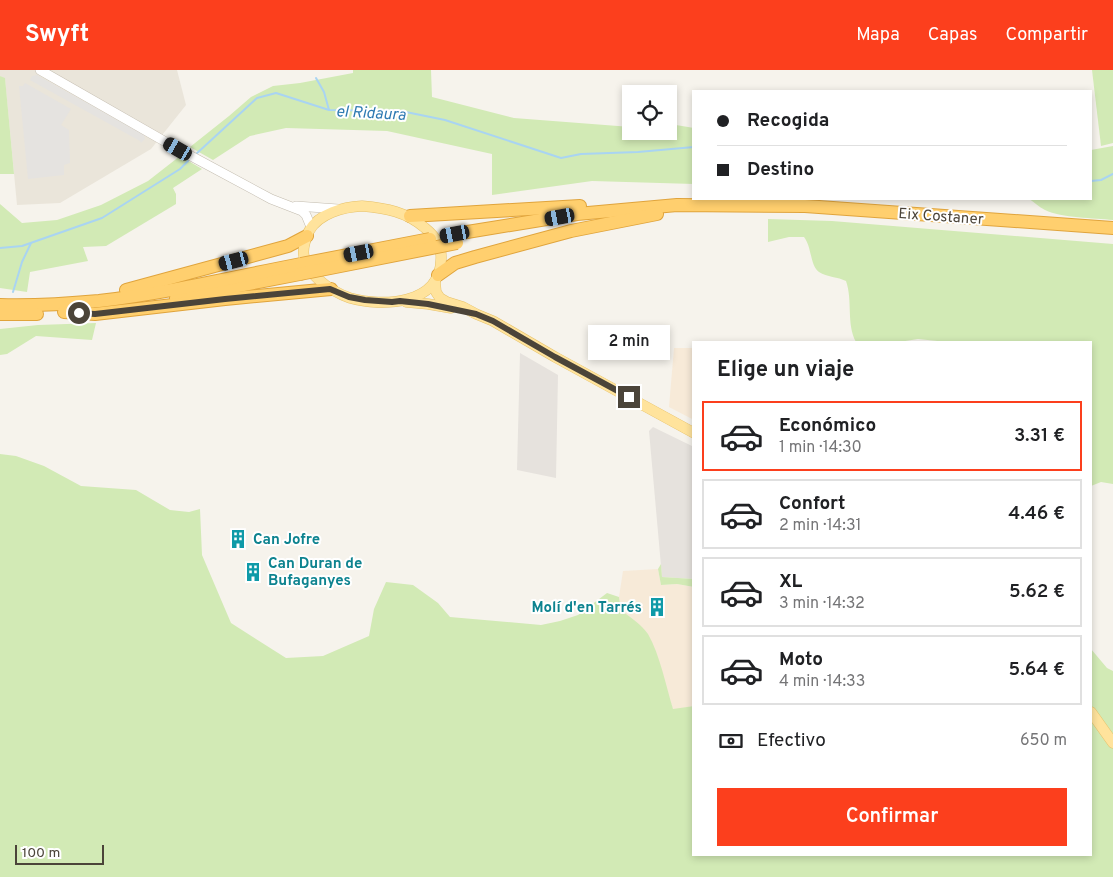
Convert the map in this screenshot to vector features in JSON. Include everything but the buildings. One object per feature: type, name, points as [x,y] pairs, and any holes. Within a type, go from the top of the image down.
[{"type":"highway","points":[[410,216],[630,203],[656,210]]},
{"type":"highway","name":"Eix Costaner","points":[[60,308],[301,269],[577,214],[656,210],[686,205],[805,206],[1113,228]]},
{"type":"highway","points":[[436,278],[455,263],[656,210]]},
{"type":"highway","name":"Eix Costaner","points":[[656,210],[906,219],[1113,236]]},
{"type":"highway","points":[[0,314],[60,308],[288,246],[309,231]]},
{"type":"highway","points":[[0,305],[60,308],[95,314],[330,289]]},
{"type":"main road","points":[[353,206],[375,207],[410,216],[438,240],[442,252],[441,264],[436,278],[427,289],[415,296],[392,302],[349,297],[330,289],[307,266],[303,256],[309,231],[320,219],[329,214],[353,206]]},
{"type":"main road","points":[[436,278],[436,292],[440,298],[463,306],[493,321],[692,432]]},
{"type":"main road","points":[[400,301],[428,304],[476,314]]},
{"type":"main road","points":[[1092,713],[1113,743]]},
{"type":"street","points":[[40,70],[209,166],[271,199],[302,211],[306,215],[309,231]]},
{"type":"street","points":[[287,205],[307,208],[341,209]]},
{"type":"shaded area","points":[[0,70],[177,70],[186,105],[151,149],[60,203],[17,205],[5,79],[0,76]]},
{"type":"shaded area","points":[[37,75],[144,135],[145,139],[141,143],[30,80],[32,76]]},
{"type":"shaded area","points":[[25,83],[71,109],[61,125],[69,130],[70,163],[64,165],[64,175],[28,179],[19,86],[23,86]]},
{"type":"shaded area","points":[[674,348],[692,348],[692,419],[669,407]]},
{"type":"shaded area","points":[[520,353],[558,375],[556,478],[517,470]]},
{"type":"shaded area","points":[[653,427],[692,446],[692,579],[662,577],[649,431]]},
{"type":"shaded area","points":[[658,569],[661,585],[677,584],[692,587],[692,706],[673,710],[658,659],[647,633],[621,610],[619,597],[623,571]]},
{"type":"green space","points":[[353,70],[431,70],[432,97],[514,118],[622,126],[622,140],[677,140],[677,125],[692,128],[692,184],[592,181],[492,195],[492,154],[387,131],[286,128],[250,136],[213,160],[190,147],[251,97],[273,86],[353,73]]},
{"type":"green space","points":[[1092,70],[1113,70],[1113,143],[1101,146]]},
{"type":"green space","points":[[0,76],[5,78],[14,174],[0,174]]},
{"type":"green space","points":[[1113,146],[1113,220],[1052,213],[1030,200],[1092,200],[1092,150]]},
{"type":"green space","points":[[180,156],[202,169],[173,188],[176,194],[176,204],[106,246],[83,247],[88,261],[30,272],[27,292],[0,288],[0,204],[22,223],[57,220],[101,205],[148,181]]},
{"type":"green space","points":[[768,219],[832,221],[1113,244],[1113,484],[1101,482],[1092,486],[1092,341],[937,341],[918,339],[905,341],[856,341],[851,327],[846,281],[822,274],[816,269],[804,237],[789,237],[768,242]]},
{"type":"green space","points":[[96,323],[92,340],[36,336],[7,354],[0,355],[0,329],[38,325]]},
{"type":"green space","points":[[0,454],[16,456],[44,466],[81,486],[136,490],[170,510],[189,512],[200,509],[202,555],[231,623],[286,658],[323,656],[369,636],[374,609],[386,582],[413,585],[438,603],[450,617],[541,625],[578,615],[607,593],[619,597],[621,610],[643,627],[652,642],[673,709],[692,706],[692,856],[1092,856],[1092,650],[1107,668],[1113,671],[1113,877],[0,877]]},
{"type":"green space","points":[[661,564],[662,577],[692,579],[692,587],[677,584],[661,585],[658,569]]},
{"type":"waterway","points":[[316,78],[324,92],[329,110]]},
{"type":"waterway","name":"el Ridaura","points":[[195,155],[257,98],[276,93],[329,110],[401,111],[445,120],[561,158],[581,154],[638,152],[692,147]]},
{"type":"waterway","name":"el Ridaura","points":[[0,248],[22,246],[102,218],[180,169],[190,159]]},
{"type":"waterway","name":"el Ridaura","points":[[1092,181],[1101,180],[1113,174]]},
{"type":"waterway","points":[[13,292],[22,262],[31,243]]},
{"type":"place","name":"Can Jofre","points":[[238,539]]},
{"type":"place","name":"Can Duran de Bufaganyes","points":[[253,572]]},
{"type":"place","name":"Molí d'en Tarrés","points":[[657,607]]},
{"type":"route","points":[[79,313],[95,314],[330,289],[349,297],[365,300],[400,301],[448,307],[476,314],[493,321],[629,397]]}]
